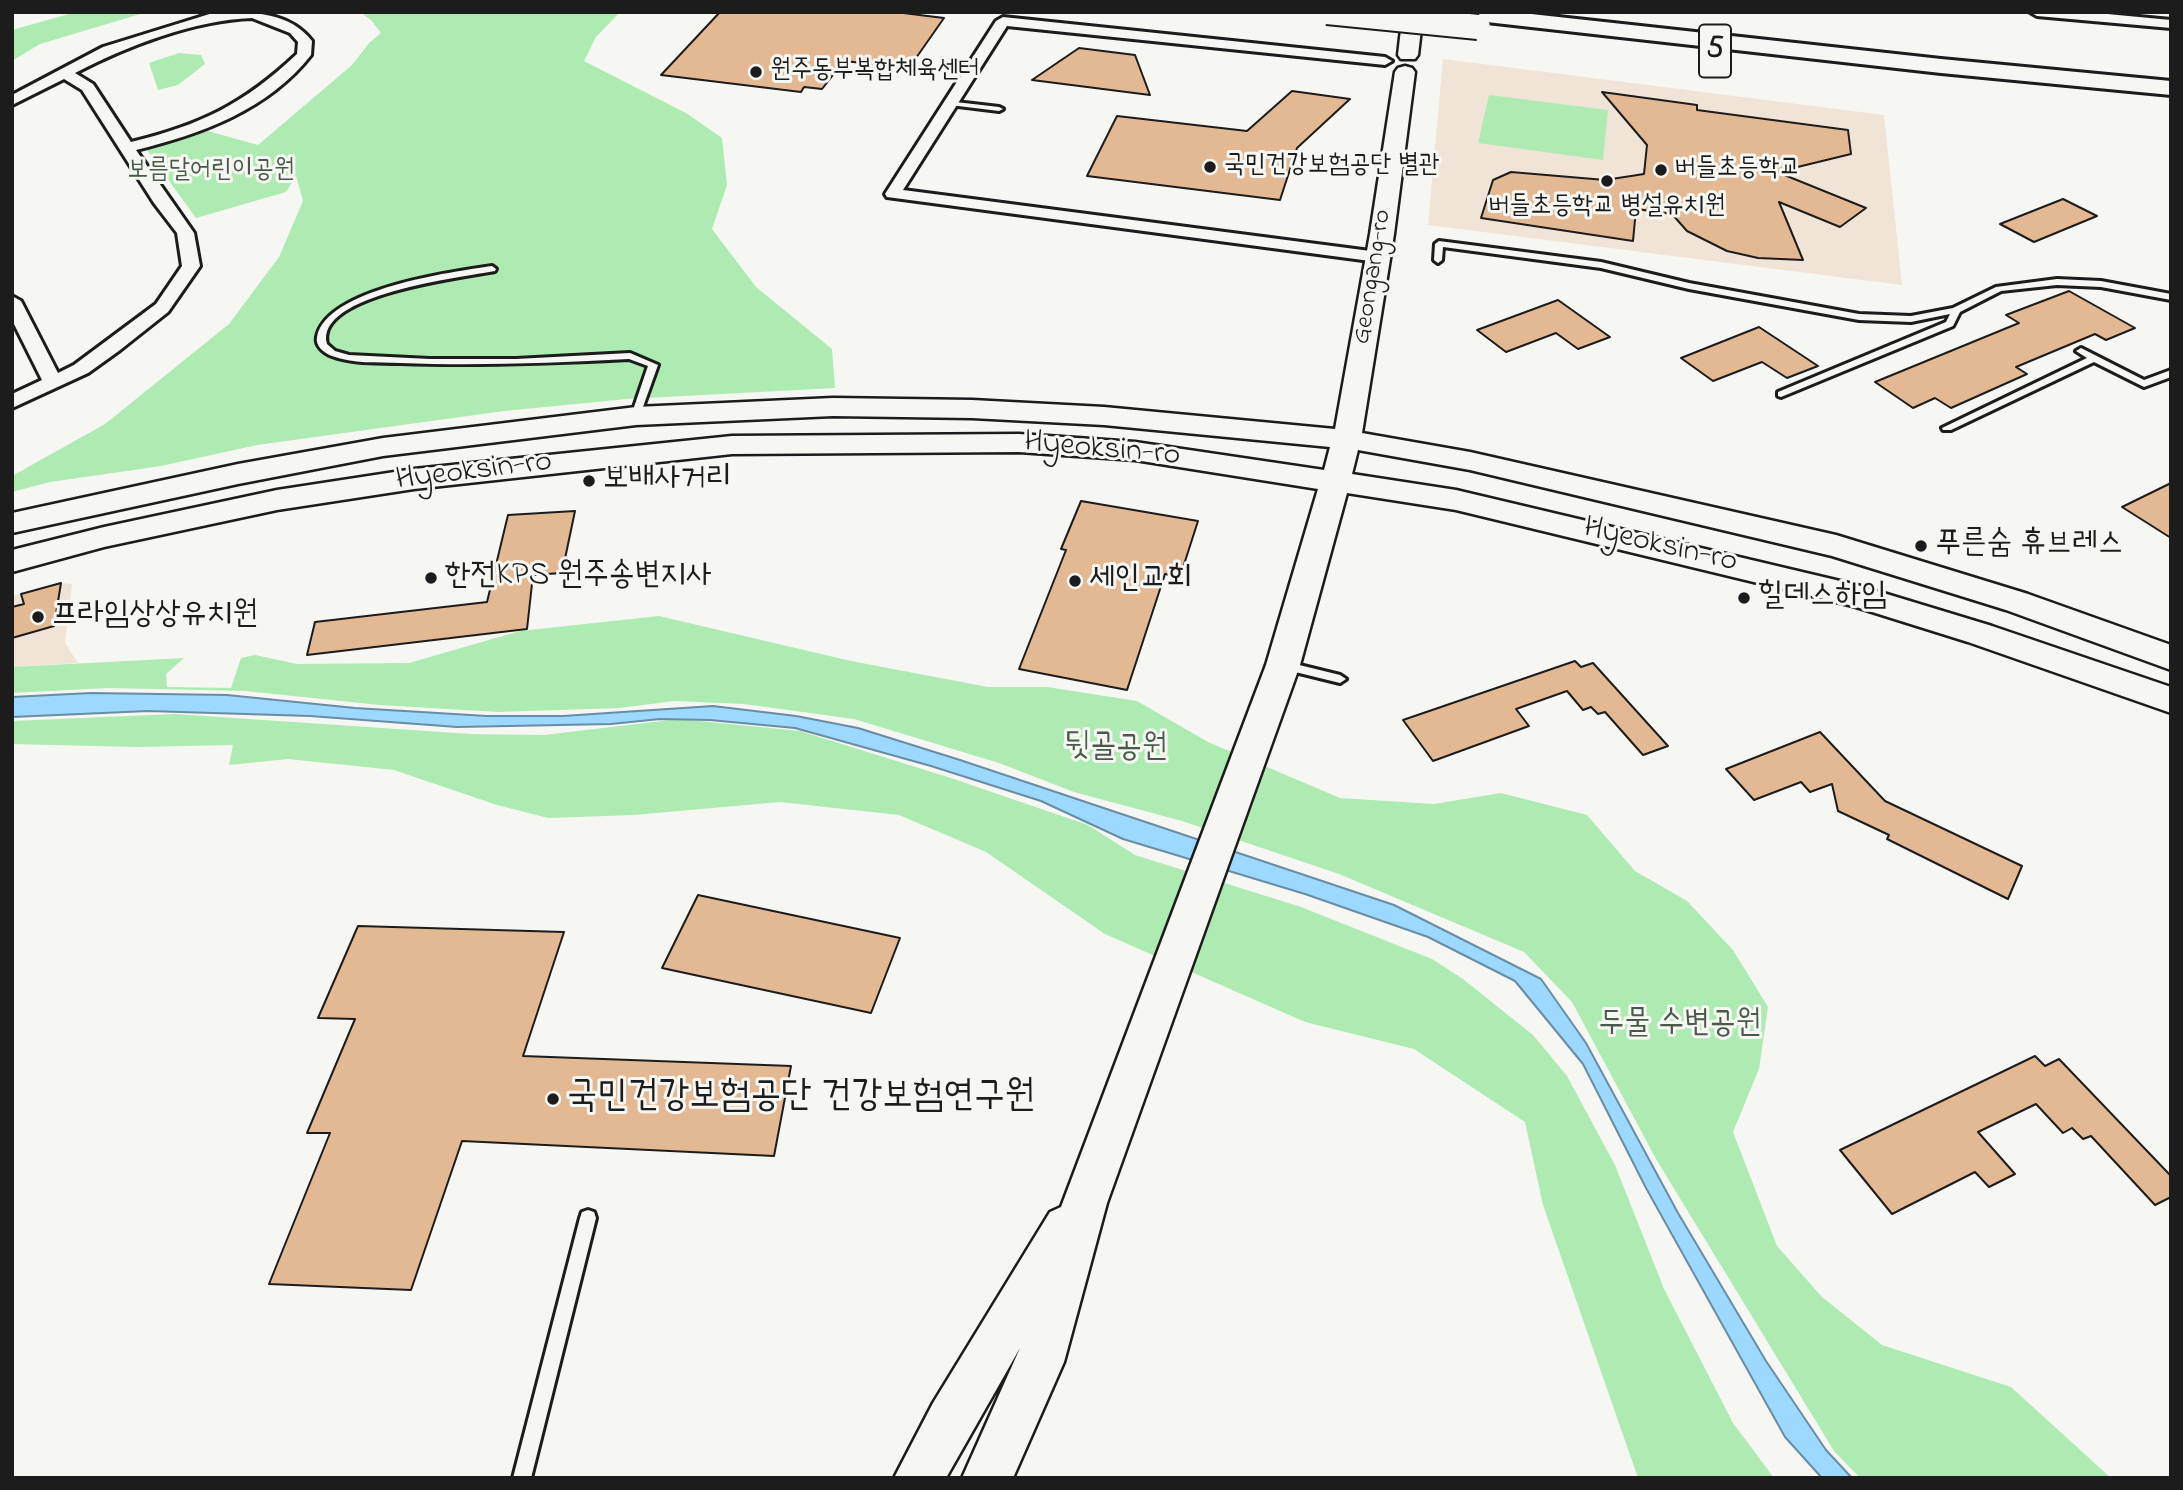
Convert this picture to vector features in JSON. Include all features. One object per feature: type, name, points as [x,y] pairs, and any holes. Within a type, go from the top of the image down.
[{"type":"highway","name":"5","points":[[1327,12],[1482,22],[1687,42],[2171,101]]},
{"type":"highway","name":"5","points":[[1451,12],[1482,22]]},
{"type":"highway","points":[[1687,42],[1790,34],[1967,47]]},
{"type":"highway","points":[[1687,42],[1761,62],[2131,107]]},
{"type":"highway","name":"5","points":[[1947,73],[2171,88]]},
{"type":"street","name":"Geongang-ro","points":[[1336,479],[1347,439],[1378,257],[1399,63],[1413,12]]},
{"type":"street","points":[[2037,12],[2171,24]]},
{"type":"street","points":[[12,102],[108,50],[221,15],[254,14],[295,30],[305,41],[304,55],[291,69],[228,115],[196,130],[127,148]]},
{"type":"street","points":[[1378,257],[893,194],[1003,20],[1399,63]]},
{"type":"street","points":[[12,402],[81,369],[162,308],[191,266],[185,233],[162,203],[88,87],[64,73]]},
{"type":"street","points":[[12,301],[53,382]]},
{"type":"street","name":"Hyeoksin-ro","points":[[12,523],[238,474],[383,447],[636,416],[833,407],[972,409],[1104,416],[1347,439],[1470,461],[1836,546],[2017,602],[2171,658]]},
{"type":"street","name":"Hyeoksin-ro","points":[[12,561],[104,537],[277,500],[414,479],[732,445],[1019,443],[1135,451],[1336,479],[1470,503],[1857,596],[1980,634],[2171,700]]},
{"type":"street","points":[[987,1478],[1040,1362],[1085,1203],[1283,665],[1336,479]]},
{"type":"street","points":[[919,1478],[992,1349],[1064,1230],[1085,1203]]},
{"type":"lane","points":[[950,103],[999,109]]},
{"type":"lane","points":[[1438,260],[1439,244],[1520,253],[1601,265],[1689,286],[1859,317],[1911,319],[1956,310],[1999,289],[2057,282],[2101,284],[2171,297]]},
{"type":"lane","points":[[492,269],[432,277],[347,307],[331,318],[323,329],[320,341],[331,353],[362,358],[467,364],[630,356],[653,365],[636,416]]},
{"type":"lane","points":[[1781,394],[1950,324],[1956,310]]},
{"type":"lane","points":[[2081,351],[2144,384],[2171,373]]},
{"type":"lane","points":[[1947,428],[2095,358]]},
{"type":"lane","points":[[1283,665],[1340,679]]},
{"type":"lane","points":[[522,1478],[588,1218]]},
{"type":"shaded area","name":"버들초등학교","points":[[1443,59],[1884,115],[1902,285],[1428,225]]},
{"type":"shaded area","points":[[61,583],[72,584],[65,643],[78,663],[12,667],[12,596]]},
{"type":"green space","points":[[76,12],[147,12],[40,44],[12,61],[12,30]]},
{"type":"green space","name":"보름달어린이공원","points":[[360,12],[620,12],[596,37],[584,61],[686,113],[722,138],[727,185],[712,229],[756,287],[832,349],[835,388],[627,399],[504,411],[257,445],[161,466],[50,482],[12,492],[12,476],[105,424],[229,324],[279,257],[303,201],[296,176],[286,192],[196,218],[146,149],[164,141],[208,131],[258,145],[352,65],[369,43],[381,33],[371,20]]},
{"type":"green space","points":[[179,53],[201,55],[205,64],[178,85],[158,90],[149,63]]},
{"type":"green space","points":[[1489,95],[1608,110],[1603,160],[1478,143]]},
{"type":"green space","name":"두물 수변공원","points":[[659,616],[851,661],[988,687],[1047,687],[1137,701],[1208,742],[1340,798],[1434,804],[1501,793],[1587,815],[1635,871],[1687,901],[1733,950],[1768,1007],[1759,1069],[1733,1132],[1777,1246],[1822,1297],[1882,1345],[2011,1387],[2111,1478],[1860,1478],[1834,1451],[1656,1159],[1572,1002],[1524,952],[1339,874],[1182,821],[1074,792],[999,763],[854,719],[744,704],[674,701],[620,708],[498,712],[380,705],[245,691],[108,688],[12,693],[12,667],[184,658],[166,674],[167,687],[231,688],[241,658],[255,655],[297,664],[409,663],[520,631]]},
{"type":"green space","points":[[175,714],[471,734],[544,735],[679,719],[800,731],[951,778],[1088,825],[1135,855],[1301,907],[1432,959],[1463,979],[1533,1035],[1567,1076],[1615,1165],[1664,1289],[1733,1423],[1774,1478],[1638,1478],[1543,1205],[1525,1122],[1414,1049],[1305,1022],[1105,934],[986,852],[899,815],[780,802],[634,815],[548,818],[497,805],[394,770],[288,759],[229,765],[233,745],[136,747],[12,744],[12,721]]},
{"type":"water","points":[[91,693],[227,695],[355,708],[487,716],[563,716],[713,706],[796,716],[858,728],[960,760],[1394,905],[1541,979],[1586,1043],[1678,1213],[1766,1361],[1826,1450],[1852,1478],[1822,1478],[1785,1437],[1646,1188],[1583,1064],[1515,981],[1428,937],[1305,894],[1123,839],[1041,801],[931,766],[795,728],[710,720],[660,719],[611,724],[457,727],[310,716],[148,711],[12,717],[12,697]]},
{"type":"building","points":[[720,12],[895,12],[944,18],[909,68],[844,61],[822,89],[804,87],[801,92],[661,75]]},
{"type":"building","points":[[1079,48],[1135,55],[1150,95],[1032,80]]},
{"type":"building","points":[[1292,91],[1350,99],[1297,148],[1280,200],[1087,176],[1117,116],[1247,131]]},
{"type":"building","points":[[1602,92],[1697,105],[1697,110],[1848,130],[1851,154],[1777,172],[1866,208],[1840,227],[1779,202],[1803,260],[1758,258],[1727,251],[1687,231],[1672,214],[1636,209],[1633,241],[1481,218],[1493,180],[1511,172],[1605,180],[1644,174],[1647,145]]},
{"type":"building","points":[[2063,199],[2097,216],[2034,242],[2000,224]]},
{"type":"building","points":[[2069,291],[2135,328],[2106,340],[2095,334],[2016,367],[2027,374],[1951,408],[1935,398],[1913,408],[1875,382],[2019,323],[2006,315]]},
{"type":"building","points":[[1558,300],[1610,337],[1578,349],[1556,333],[1506,352],[1477,330]]},
{"type":"building","points":[[1759,327],[1818,366],[1787,378],[1762,362],[1713,381],[1681,358]]},
{"type":"building","points":[[2171,483],[2171,538],[2122,507]]},
{"type":"building","points":[[1081,501],[1198,521],[1180,577],[1165,574],[1127,690],[1019,669],[1066,550],[1061,549]]},
{"type":"building","points":[[575,511],[562,573],[533,575],[527,629],[307,655],[315,622],[487,602],[508,515]]},
{"type":"building","name":"프라임상상유치원","points":[[61,583],[54,626],[12,638],[12,607],[24,604],[21,594]]},
{"type":"building","points":[[1575,661],[1581,667],[1593,663],[1668,746],[1643,755],[1605,712],[1598,714],[1591,707],[1583,710],[1567,691],[1516,709],[1529,726],[1433,761],[1403,720]]},
{"type":"building","points":[[1820,732],[1885,801],[2022,866],[2008,899],[1887,839],[1889,835],[1838,811],[1832,784],[1810,792],[1801,782],[1754,800],[1726,769]]},
{"type":"building","points":[[698,895],[900,938],[871,1013],[662,968]]},
{"type":"building","name":"국민건강보험공단 건강보험연구원","points":[[358,926],[564,932],[523,1056],[791,1066],[774,1156],[462,1141],[411,1290],[269,1284],[330,1133],[307,1133],[355,1019],[318,1018]]},
{"type":"building","points":[[2035,1056],[2045,1066],[2059,1059],[2171,1176],[2171,1197],[2155,1205],[2091,1136],[2083,1139],[2072,1128],[2063,1133],[2036,1104],[1978,1132],[2015,1174],[1989,1187],[1975,1172],[1892,1214],[1840,1150]]},
{"type":"place","name":"원주동부복합체육센터","points":[[756,72]]},
{"type":"place","name":"국민건강보험공단 별관","points":[[1210,167]]},
{"type":"place","name":"버들초등학교","points":[[1661,170]]},
{"type":"place","name":"버들초등학교 병설유치원","points":[[1607,181]]},
{"type":"place","name":"보배사거리","points":[[589,481]]},
{"type":"place","name":"푸른숨 휴브레스","points":[[1921,546]]},
{"type":"place","name":"한전KPS 원주송변지사","points":[[431,578]]},
{"type":"place","name":"세인교회","points":[[1075,581]]},
{"type":"place","name":"힐데스하임","points":[[1744,598]]},
{"type":"place","name":"프라임상상유치원","points":[[38,617]]},
{"type":"place","name":"국민건강보험공단 건강보험연구원","points":[[553,1099]]},
{"type":"park label","name":"뒷골공원","points":[[1116,750]]}]
